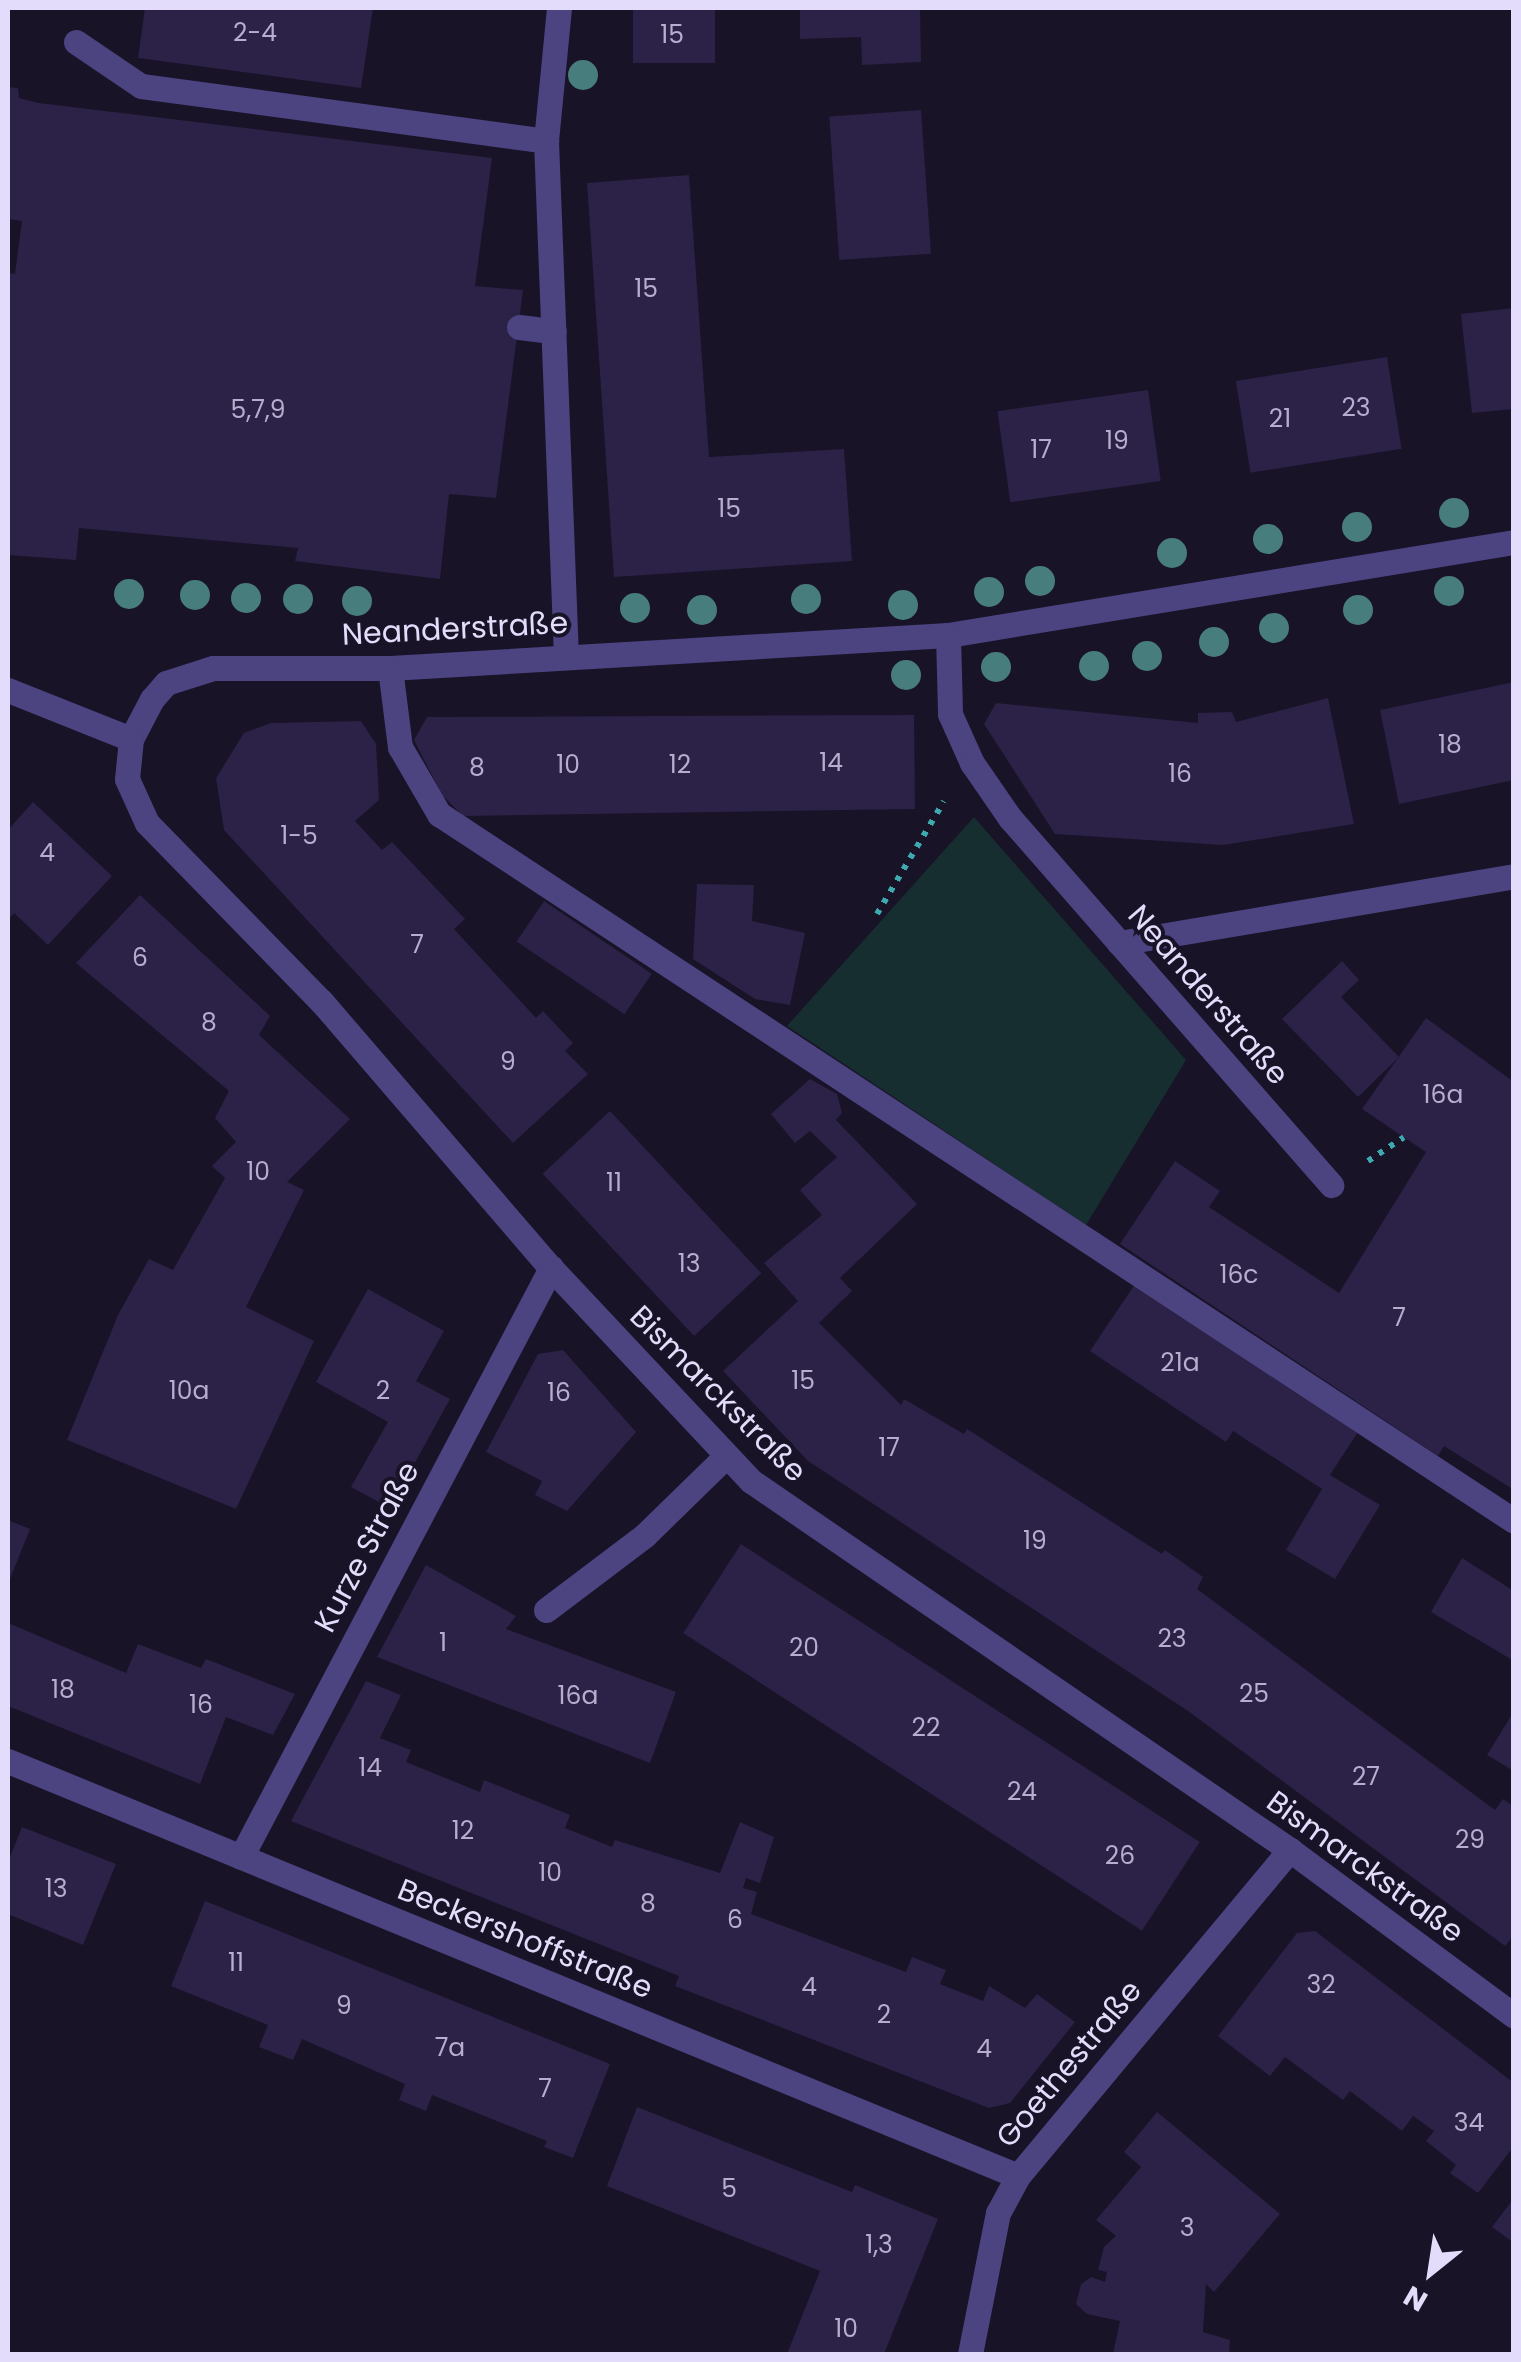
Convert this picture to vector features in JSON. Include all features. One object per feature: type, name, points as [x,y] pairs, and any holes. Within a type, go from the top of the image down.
[{"type":"street","points":[[558,8],[546,141],[566,657]]},
{"type":"street","points":[[76,42],[141,86],[546,141]]},
{"type":"street","points":[[519,327],[554,331]]},
{"type":"street","name":"Neanderstraße","points":[[131,739],[152,699],[186,674],[390,668],[948,634],[1514,542]]},
{"type":"street","name":"Neanderstraße","points":[[948,634],[950,714],[972,764],[1119,943],[1331,1185]]},
{"type":"street","points":[[390,668],[400,747],[439,814],[1514,1521]]},
{"type":"street","points":[[8,690],[131,739]]},
{"type":"street","name":"Bismarckstraße","points":[[131,739],[127,779],[147,823],[321,1001],[551,1268],[726,1456],[785,1509],[1290,1850],[1514,2016]]},
{"type":"street","points":[[1119,943],[1514,876]]},
{"type":"street","name":"Kurze Straße","points":[[241,1858],[551,1268]]},
{"type":"street","points":[[546,1610],[645,1535],[726,1456]]},
{"type":"street","name":"Beckershoffstraße","points":[[8,1761],[1018,2176]]},
{"type":"street","name":"Goethestraße","points":[[970,2354],[998,2213],[1018,2176],[1290,1850]]},
{"type":"path","points":[[877,914],[972,764]]},
{"type":"green space","points":[[974,817],[1186,1060],[1086,1225],[787,1026]]},
{"type":"building","points":[[145,8],[373,8],[361,88],[138,58]]},
{"type":"building","points":[[633,8],[715,8],[715,63],[633,63]]},
{"type":"building","points":[[800,8],[920,8],[921,62],[862,65],[861,37],[800,39]]},
{"type":"building","points":[[8,87],[18,88],[19,98],[39,103],[492,158],[475,286],[523,290],[496,498],[449,494],[440,579],[295,561],[298,548],[79,528],[76,560],[8,555],[8,273],[15,274],[22,221],[8,219]]},
{"type":"building","points":[[921,110],[931,254],[839,260],[829,116]]},
{"type":"building","points":[[689,175],[709,457],[844,449],[852,561],[614,577],[587,183]]},
{"type":"building","points":[[1514,308],[1514,409],[1472,413],[1461,314]]},
{"type":"building","points":[[1387,357],[1402,449],[1250,473],[1236,381]]},
{"type":"building","points":[[1148,390],[1161,481],[1010,502],[997,411]]},
{"type":"building","points":[[1514,682],[1514,780],[1399,804],[1380,710]]},
{"type":"building","points":[[1328,698],[1354,824],[1223,845],[1055,834],[984,724],[996,703],[1198,723],[1198,713],[1232,712],[1236,722]]},
{"type":"building","points":[[914,715],[915,809],[463,816],[442,795],[414,740],[427,717]]},
{"type":"building","points":[[361,721],[376,744],[379,800],[355,821],[382,850],[392,842],[465,919],[454,929],[536,1018],[543,1011],[573,1043],[565,1051],[588,1074],[513,1143],[224,830],[216,778],[244,733],[271,723]]},
{"type":"building","points":[[33,802],[112,876],[48,945],[14,913],[8,920],[8,830]]},
{"type":"building","points":[[697,884],[754,885],[752,921],[805,933],[790,1005],[755,999],[693,959]]},
{"type":"building","points":[[140,895],[270,1016],[259,1035],[350,1119],[287,1182],[304,1190],[246,1307],[314,1341],[236,1509],[67,1440],[118,1315],[149,1259],[173,1270],[225,1178],[212,1166],[236,1142],[215,1118],[229,1091],[76,963]]},
{"type":"building","points":[[544,901],[652,974],[624,1014],[517,942]]},
{"type":"building","points":[[1342,961],[1359,980],[1341,997],[1399,1057],[1358,1097],[1282,1019]]},
{"type":"building","points":[[1426,1018],[1514,1082],[1514,1490],[1444,1446],[1438,1456],[1120,1244],[1175,1161],[1220,1191],[1209,1207],[1339,1293],[1426,1152],[1362,1109]]},
{"type":"building","points":[[810,1079],[837,1094],[842,1113],[836,1120],[917,1204],[840,1278],[852,1291],[819,1323],[901,1405],[904,1399],[964,1434],[967,1429],[1162,1554],[1165,1550],[1203,1577],[1197,1589],[1495,1810],[1503,1799],[1514,1807],[1514,1935],[1505,1946],[1188,1711],[808,1461],[723,1371],[798,1301],[764,1263],[822,1215],[800,1190],[837,1157],[810,1131],[795,1143],[771,1114]]},
{"type":"building","points":[[610,1111],[761,1273],[694,1336],[543,1174]]},
{"type":"building","points":[[1135,1284],[1358,1432],[1330,1475],[1380,1505],[1335,1579],[1286,1550],[1322,1489],[1233,1431],[1226,1442],[1090,1351]]},
{"type":"building","points":[[368,1289],[444,1331],[416,1381],[450,1399],[390,1508],[351,1487],[388,1422],[316,1382]]},
{"type":"building","points":[[563,1350],[636,1432],[567,1511],[535,1495],[542,1481],[486,1452],[538,1354]]},
{"type":"building","points":[[8,1520],[30,1529],[8,1584]]},
{"type":"building","points":[[741,1544],[1200,1842],[1142,1931],[683,1633]]},
{"type":"building","points":[[1462,1558],[1514,1591],[1514,1661],[1431,1612]]},
{"type":"building","points":[[426,1565],[516,1616],[506,1629],[676,1692],[650,1763],[377,1657]]},
{"type":"building","points":[[8,1623],[126,1673],[138,1644],[201,1668],[206,1659],[295,1694],[273,1735],[226,1717],[200,1784],[8,1706]]},
{"type":"building","points":[[366,1681],[401,1695],[380,1738],[411,1750],[406,1762],[480,1792],[484,1780],[570,1815],[565,1828],[612,1847],[615,1840],[720,1873],[740,1822],[774,1837],[760,1883],[746,1878],[743,1888],[757,1892],[751,1914],[906,1972],[912,1957],[946,1970],[940,1984],[983,2001],[989,1986],[1025,2008],[1037,1994],[1075,2022],[1010,2103],[989,2108],[675,1986],[679,1976],[291,1821]]},
{"type":"building","points":[[1514,1711],[1514,1771],[1487,1755]]},
{"type":"building","points":[[22,1827],[116,1864],[83,1945],[8,1914],[8,1862]]},
{"type":"building","points":[[205,1901],[610,2064],[573,2158],[544,2147],[547,2141],[432,2095],[426,2111],[399,2100],[405,2084],[302,2039],[293,2060],[259,2047],[268,2025],[171,1986]]},
{"type":"building","points":[[1315,1931],[1514,2083],[1514,2146],[1478,2193],[1450,2173],[1456,2165],[1426,2141],[1434,2131],[1413,2116],[1402,2131],[1350,2091],[1343,2100],[1285,2057],[1270,2076],[1218,2036],[1297,1933]]},
{"type":"building","points":[[637,2107],[852,2192],[855,2185],[938,2219],[884,2354],[787,2354],[820,2271],[607,2186]]},
{"type":"building","points":[[1157,2112],[1280,2214],[1214,2292],[1206,2284],[1203,2332],[1230,2340],[1229,2354],[1113,2354],[1120,2321],[1087,2314],[1076,2304],[1081,2284],[1091,2277],[1105,2282],[1107,2272],[1098,2270],[1104,2247],[1116,2236],[1096,2220],[1141,2167],[1124,2152]]},
{"type":"building","points":[[1514,2198],[1514,2243],[1492,2227]]}]
